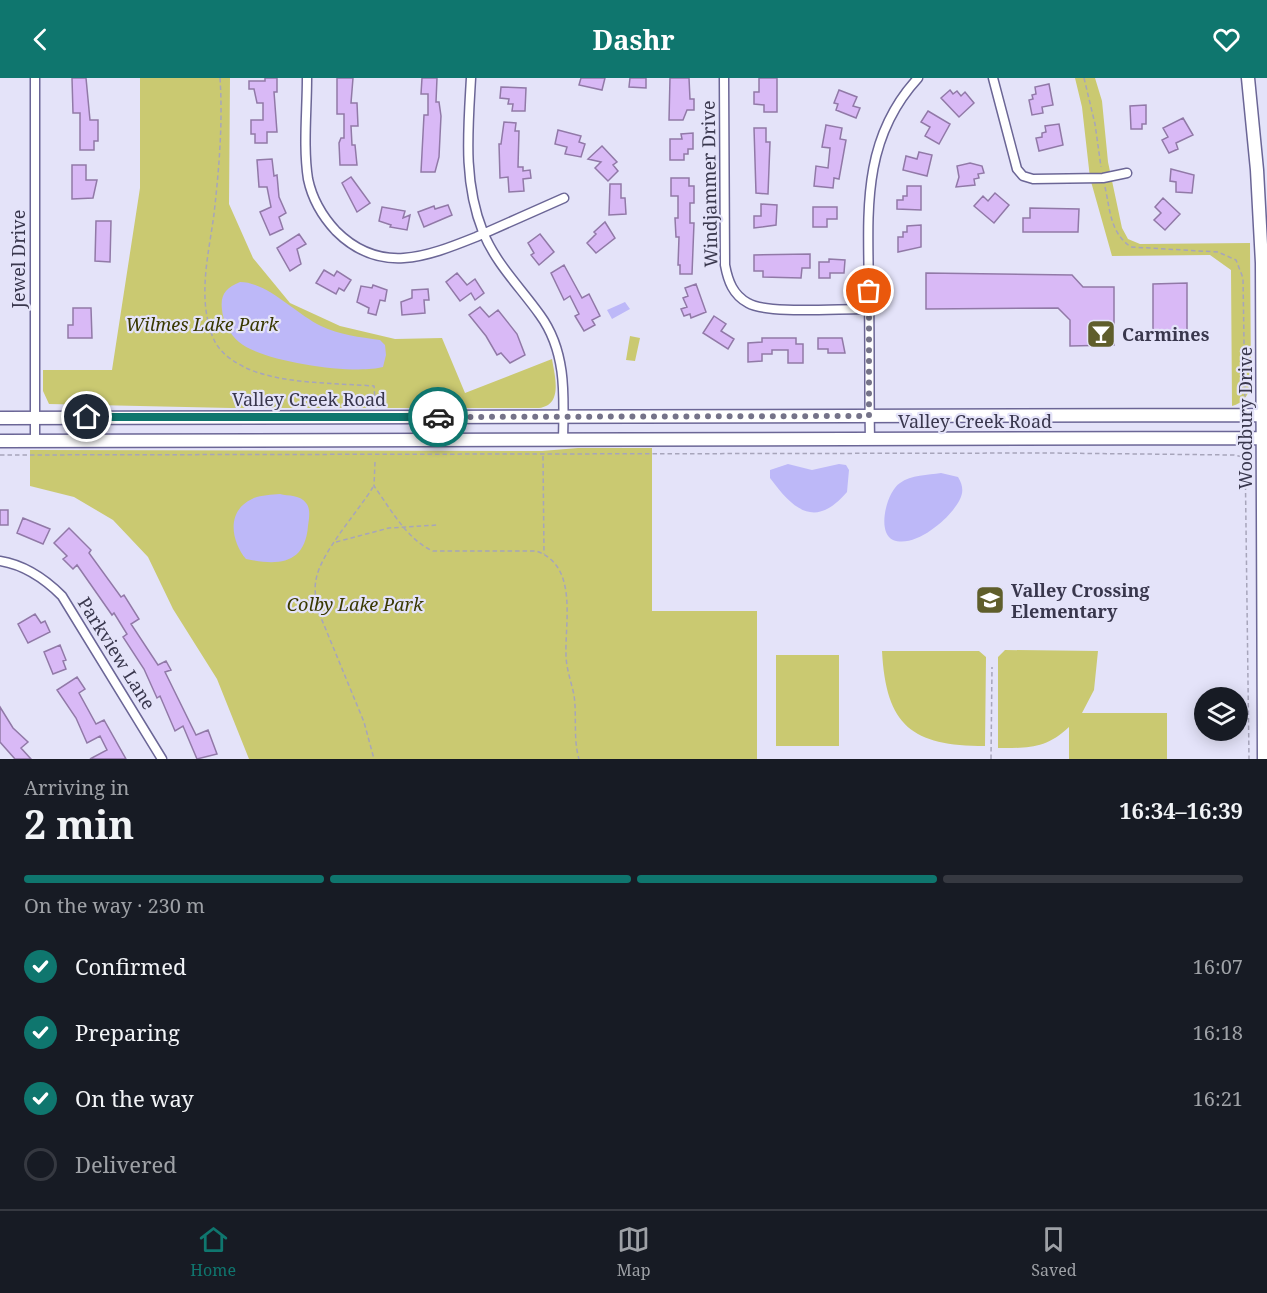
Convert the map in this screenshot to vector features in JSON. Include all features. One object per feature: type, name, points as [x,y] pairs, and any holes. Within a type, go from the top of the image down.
[{"type":"main road","name":"Woodbury Drive","points":[[1248,78],[1261,240],[1265,415],[1264,759]]},
{"type":"main road","name":"Valley Creek Road","points":[[0,418],[1265,415]]},
{"type":"main road","name":"Valley Creek Road","points":[[0,441],[1265,438]]},
{"type":"street","name":"Jewel Drive","points":[[35,78],[35,441]]},
{"type":"street","points":[[307,78],[309,180],[321,211],[344,238],[378,256],[397,259],[434,254],[564,198]]},
{"type":"street","points":[[471,78],[467,158],[469,184],[483,234],[500,265],[542,317],[553,338],[561,368],[563,440]]},
{"type":"street","name":"Windjammer Drive","points":[[724,78],[725,265],[731,286],[738,296],[759,308],[870,309]]},
{"type":"street","points":[[870,439],[870,177],[884,128],[901,99],[918,78]]},
{"type":"street","points":[[993,78],[1017,169],[1023,176],[1033,179],[1103,178],[1127,173]]},
{"type":"street","name":"Parkview Lane","points":[[0,561],[30,571],[48,582],[62,596],[162,759]]},
{"type":"path","points":[[220,78],[221,135],[206,265],[207,315],[216,344],[222,353],[245,368],[286,377],[374,387],[375,400]]},
{"type":"path","points":[[1084,78],[1095,124],[1101,167]]},
{"type":"path","points":[[1105,188],[1114,231],[1121,240],[1131,246],[1210,251],[1229,255],[1236,260],[1243,278],[1245,397]]},
{"type":"path","points":[[0,455],[1060,453],[1242,457],[1247,468],[1249,759]]},
{"type":"path","points":[[543,455],[544,554]]},
{"type":"path","points":[[374,759],[364,722],[317,608],[316,581],[319,568],[374,486],[375,462]]},
{"type":"path","points":[[374,486],[405,527],[424,547],[433,550],[519,550],[544,554],[558,570],[565,586],[568,604],[566,654],[574,695],[579,759]]},
{"type":"path","points":[[336,542],[367,532],[438,525]]},
{"type":"path","points":[[992,667],[992,759]]},
{"type":"green space","name":"Wilmes Lake Park","points":[[140,78],[230,78],[229,204],[253,258],[290,303],[340,326],[395,339],[442,338],[465,393],[552,359],[556,389],[552,402],[539,408],[231,408],[49,404],[43,391],[43,370],[112,370],[140,188]]},
{"type":"green space","points":[[1075,78],[1095,78],[1102,101],[1108,162],[1122,228],[1128,239],[1140,244],[1250,243],[1251,385],[1244,398],[1236,405],[1232,406],[1231,270],[1210,255],[1112,256],[1090,178],[1082,107]]},
{"type":"green space","points":[[630,336],[640,338],[635,361],[626,360]]},
{"type":"green space","name":"Colby Lake Park","points":[[578,448],[652,448],[652,611],[757,611],[757,759],[249,759],[217,679],[173,609],[148,557],[113,520],[74,497],[30,486],[30,450],[542,451]]},
{"type":"green space","points":[[1005,650],[1098,651],[1094,690],[1082,713],[1167,713],[1167,759],[1069,759],[1069,727],[1052,740],[1036,746],[998,748],[998,657]]},
{"type":"green space","points":[[882,651],[979,651],[986,657],[985,746],[939,742],[921,736],[908,727],[897,714],[890,697]]},
{"type":"green space","points":[[776,655],[839,655],[839,746],[776,746]]},
{"type":"shaded area","points":[[240,282],[261,287],[311,321],[335,332],[380,340],[385,345],[386,355],[383,367],[352,369],[309,365],[267,355],[239,342],[228,328],[222,304],[223,296],[228,289]]},
{"type":"shaded area","points":[[625,302],[630,309],[612,319],[607,310]]},
{"type":"shaded area","points":[[788,464],[812,470],[839,464],[846,465],[849,470],[847,492],[825,510],[806,511],[797,507],[788,500],[770,478],[770,470]]},
{"type":"shaded area","points":[[941,473],[958,477],[962,486],[962,494],[956,506],[942,522],[918,538],[901,542],[893,540],[888,536],[884,521],[888,502],[895,487],[909,478]]},
{"type":"shaded area","points":[[280,494],[301,498],[308,505],[308,526],[302,548],[296,555],[279,562],[246,559],[234,535],[238,511],[244,504],[255,498]]},
{"type":"building","points":[[72,78],[86,78],[90,120],[98,120],[98,141],[94,141],[94,150],[80,150],[80,113],[73,113]]},
{"type":"building","points":[[265,78],[277,78],[277,92],[274,92],[277,132],[267,132],[267,143],[255,143],[255,134],[251,134],[251,120],[263,120],[263,103],[257,103],[254,89],[249,89],[249,81],[265,81]]},
{"type":"building","points":[[337,78],[353,78],[351,103],[357,103],[358,126],[351,126],[352,145],[355,145],[357,165],[340,165],[339,143],[341,138],[344,138],[344,114],[337,114]]},
{"type":"building","points":[[422,78],[437,78],[436,102],[439,102],[441,116],[439,157],[435,172],[421,172],[424,115],[428,115],[428,94],[421,94]]},
{"type":"building","points":[[581,78],[605,78],[602,90],[579,85]]},
{"type":"building","points":[[630,78],[646,78],[646,88],[629,87]]},
{"type":"building","points":[[670,78],[689,78],[690,99],[694,99],[694,110],[687,110],[683,120],[669,120]]},
{"type":"building","points":[[759,78],[777,78],[777,112],[764,112],[764,105],[754,104],[754,92],[759,92]]},
{"type":"building","points":[[1049,84],[1053,105],[1042,107],[1043,113],[1032,115],[1029,100],[1033,99],[1032,95],[1036,94],[1035,87]]},
{"type":"building","points":[[501,87],[526,88],[525,111],[512,111],[513,104],[508,104],[509,99],[500,98]]},
{"type":"building","points":[[839,90],[857,97],[853,106],[860,108],[856,118],[836,110],[838,104],[834,103]]},
{"type":"building","points":[[950,90],[953,94],[957,91],[961,96],[965,92],[974,103],[959,117],[941,98]]},
{"type":"building","points":[[1146,105],[1146,124],[1142,124],[1142,129],[1131,129],[1130,106]]},
{"type":"building","points":[[928,111],[950,124],[939,144],[925,136],[930,127],[921,122]]},
{"type":"building","points":[[1183,118],[1193,135],[1176,143],[1178,149],[1169,153],[1162,140],[1168,137],[1163,128]]},
{"type":"building","points":[[504,122],[516,123],[515,131],[519,131],[518,167],[523,167],[523,171],[530,170],[531,178],[523,179],[524,191],[509,192],[508,177],[500,178],[499,144],[501,144]]},
{"type":"building","points":[[1059,124],[1063,145],[1039,151],[1036,138],[1042,137],[1042,133],[1046,132],[1045,126]]},
{"type":"building","points":[[826,125],[842,128],[840,139],[846,140],[839,179],[834,178],[833,188],[814,186],[816,166],[828,168],[830,148],[822,147]]},
{"type":"building","points":[[754,128],[766,128],[766,142],[770,142],[768,194],[756,193]]},
{"type":"building","points":[[558,130],[581,136],[579,142],[585,144],[581,157],[565,154],[567,147],[555,144]]},
{"type":"building","points":[[693,133],[693,149],[688,149],[688,154],[684,154],[684,160],[670,160],[670,139],[682,139],[681,134]]},
{"type":"building","points":[[602,146],[617,162],[613,165],[618,171],[608,181],[595,168],[601,162],[588,159]]},
{"type":"building","points":[[919,152],[932,155],[927,176],[903,170],[906,156],[917,159]]},
{"type":"building","points":[[272,159],[274,176],[277,175],[279,197],[286,213],[279,217],[283,229],[270,235],[260,212],[271,207],[267,187],[259,187],[257,160]]},
{"type":"building","points":[[970,163],[982,166],[984,173],[978,174],[979,178],[974,179],[975,185],[956,187],[959,177],[957,166]]},
{"type":"building","points":[[72,165],[86,165],[86,180],[97,180],[93,198],[72,199]]},
{"type":"building","points":[[1171,169],[1194,175],[1192,193],[1176,192],[1176,182],[1170,181]]},
{"type":"building","points":[[351,177],[370,203],[357,212],[342,183]]},
{"type":"building","points":[[671,178],[689,178],[689,186],[694,186],[694,203],[690,203],[690,223],[694,223],[692,274],[680,274],[680,265],[678,265],[679,237],[676,237],[675,218],[678,218],[678,196],[671,196]]},
{"type":"building","points":[[610,184],[621,184],[621,198],[625,198],[626,214],[609,215]]},
{"type":"building","points":[[907,186],[921,186],[921,210],[897,209],[897,200],[903,200],[903,196],[907,196]]},
{"type":"building","points":[[995,193],[1009,205],[994,223],[974,206],[983,196],[988,201]]},
{"type":"building","points":[[1163,198],[1180,214],[1165,230],[1154,220],[1161,213],[1155,207]]},
{"type":"building","points":[[761,204],[777,205],[776,225],[754,228],[754,216],[761,216]]},
{"type":"building","points":[[448,205],[452,215],[424,227],[418,212],[434,206],[435,209]]},
{"type":"building","points":[[382,207],[405,211],[403,218],[410,215],[407,230],[390,227],[391,225],[379,221]]},
{"type":"building","points":[[813,207],[837,207],[837,219],[827,219],[827,227],[813,227]]},
{"type":"building","points":[[1030,208],[1079,209],[1078,232],[1023,232],[1023,218],[1030,218]]},
{"type":"building","points":[[96,221],[111,221],[110,262],[95,261]]},
{"type":"building","points":[[605,222],[615,238],[596,253],[587,243],[596,234],[594,232]]},
{"type":"building","points":[[921,225],[921,247],[898,252],[898,237],[903,237],[903,232],[907,232],[907,226]]},
{"type":"building","points":[[299,234],[306,244],[297,249],[301,264],[290,271],[277,248]]},
{"type":"building","points":[[540,234],[554,252],[539,265],[531,255],[534,253],[528,243]]},
{"type":"building","points":[[810,254],[810,268],[802,268],[801,278],[763,277],[763,271],[754,271],[754,255]]},
{"type":"building","points":[[829,259],[845,260],[844,273],[830,273],[830,278],[819,278],[819,262],[829,262]]},
{"type":"building","points":[[564,265],[582,298],[589,294],[600,316],[592,320],[595,325],[584,331],[575,316],[579,314],[570,296],[564,300],[551,273]]},
{"type":"building","points":[[324,270],[334,276],[337,271],[351,280],[344,291],[339,288],[336,294],[316,283]]},
{"type":"building","points":[[457,273],[467,285],[475,279],[484,293],[475,300],[471,293],[460,301],[446,282]]},
{"type":"building","points":[[926,273],[1072,275],[1083,287],[1114,287],[1114,345],[1070,346],[1070,320],[1058,308],[926,309]]},
{"type":"building","points":[[1187,283],[1187,333],[1169,333],[1169,336],[1153,333],[1153,284]]},
{"type":"building","points":[[696,284],[706,312],[691,318],[690,314],[684,316],[681,309],[687,307],[683,298],[688,296],[685,288]]},
{"type":"building","points":[[373,285],[387,290],[385,301],[380,300],[376,315],[368,313],[369,308],[357,302],[361,286],[372,288]]},
{"type":"building","points":[[428,289],[429,300],[424,300],[425,313],[402,315],[401,302],[412,298],[412,290]]},
{"type":"building","points":[[480,307],[489,317],[498,310],[517,334],[525,355],[510,363],[501,353],[497,355],[486,336],[469,315]]},
{"type":"building","points":[[73,308],[91,308],[92,338],[68,338],[68,325],[73,325]]},
{"type":"building","points":[[714,316],[726,324],[721,331],[734,339],[728,349],[703,333]]},
{"type":"building","points":[[762,338],[796,338],[796,344],[803,344],[803,363],[788,363],[788,350],[772,350],[772,354],[762,354],[762,361],[748,362],[748,343],[762,342]]},
{"type":"building","points":[[818,338],[842,338],[845,353],[828,353],[828,349],[818,349]]},
{"type":"building","points":[[0,510],[8,510],[8,525],[0,525]]},
{"type":"building","points":[[23,518],[50,529],[43,544],[17,533]]},
{"type":"building","points":[[69,528],[91,550],[89,553],[121,597],[124,595],[139,619],[131,624],[158,665],[166,661],[171,670],[165,672],[196,735],[208,730],[217,754],[197,759],[183,726],[175,731],[160,696],[157,698],[144,669],[123,637],[127,634],[114,613],[112,615],[77,565],[73,569],[63,559],[67,556],[54,543]]},
{"type":"building","points":[[35,614],[41,623],[45,621],[50,632],[28,643],[18,624]]},
{"type":"building","points":[[60,645],[66,660],[63,661],[66,669],[53,674],[44,652]]},
{"type":"building","points":[[77,677],[85,689],[79,693],[96,724],[104,720],[126,759],[90,759],[107,750],[100,736],[87,743],[76,718],[57,690]]},
{"type":"building","points":[[0,707],[13,728],[28,742],[21,748],[31,759],[15,759],[0,742]]},
{"type":"way so far","points":[[438,417],[869,416],[869,291]]},
{"type":"place","name":"Carmines","points":[[1101,334]]},
{"type":"place","name":"Valley Crossing Elementary","points":[[990,600]]},
{"type":"route","points":[[87,417],[438,417]]}]
